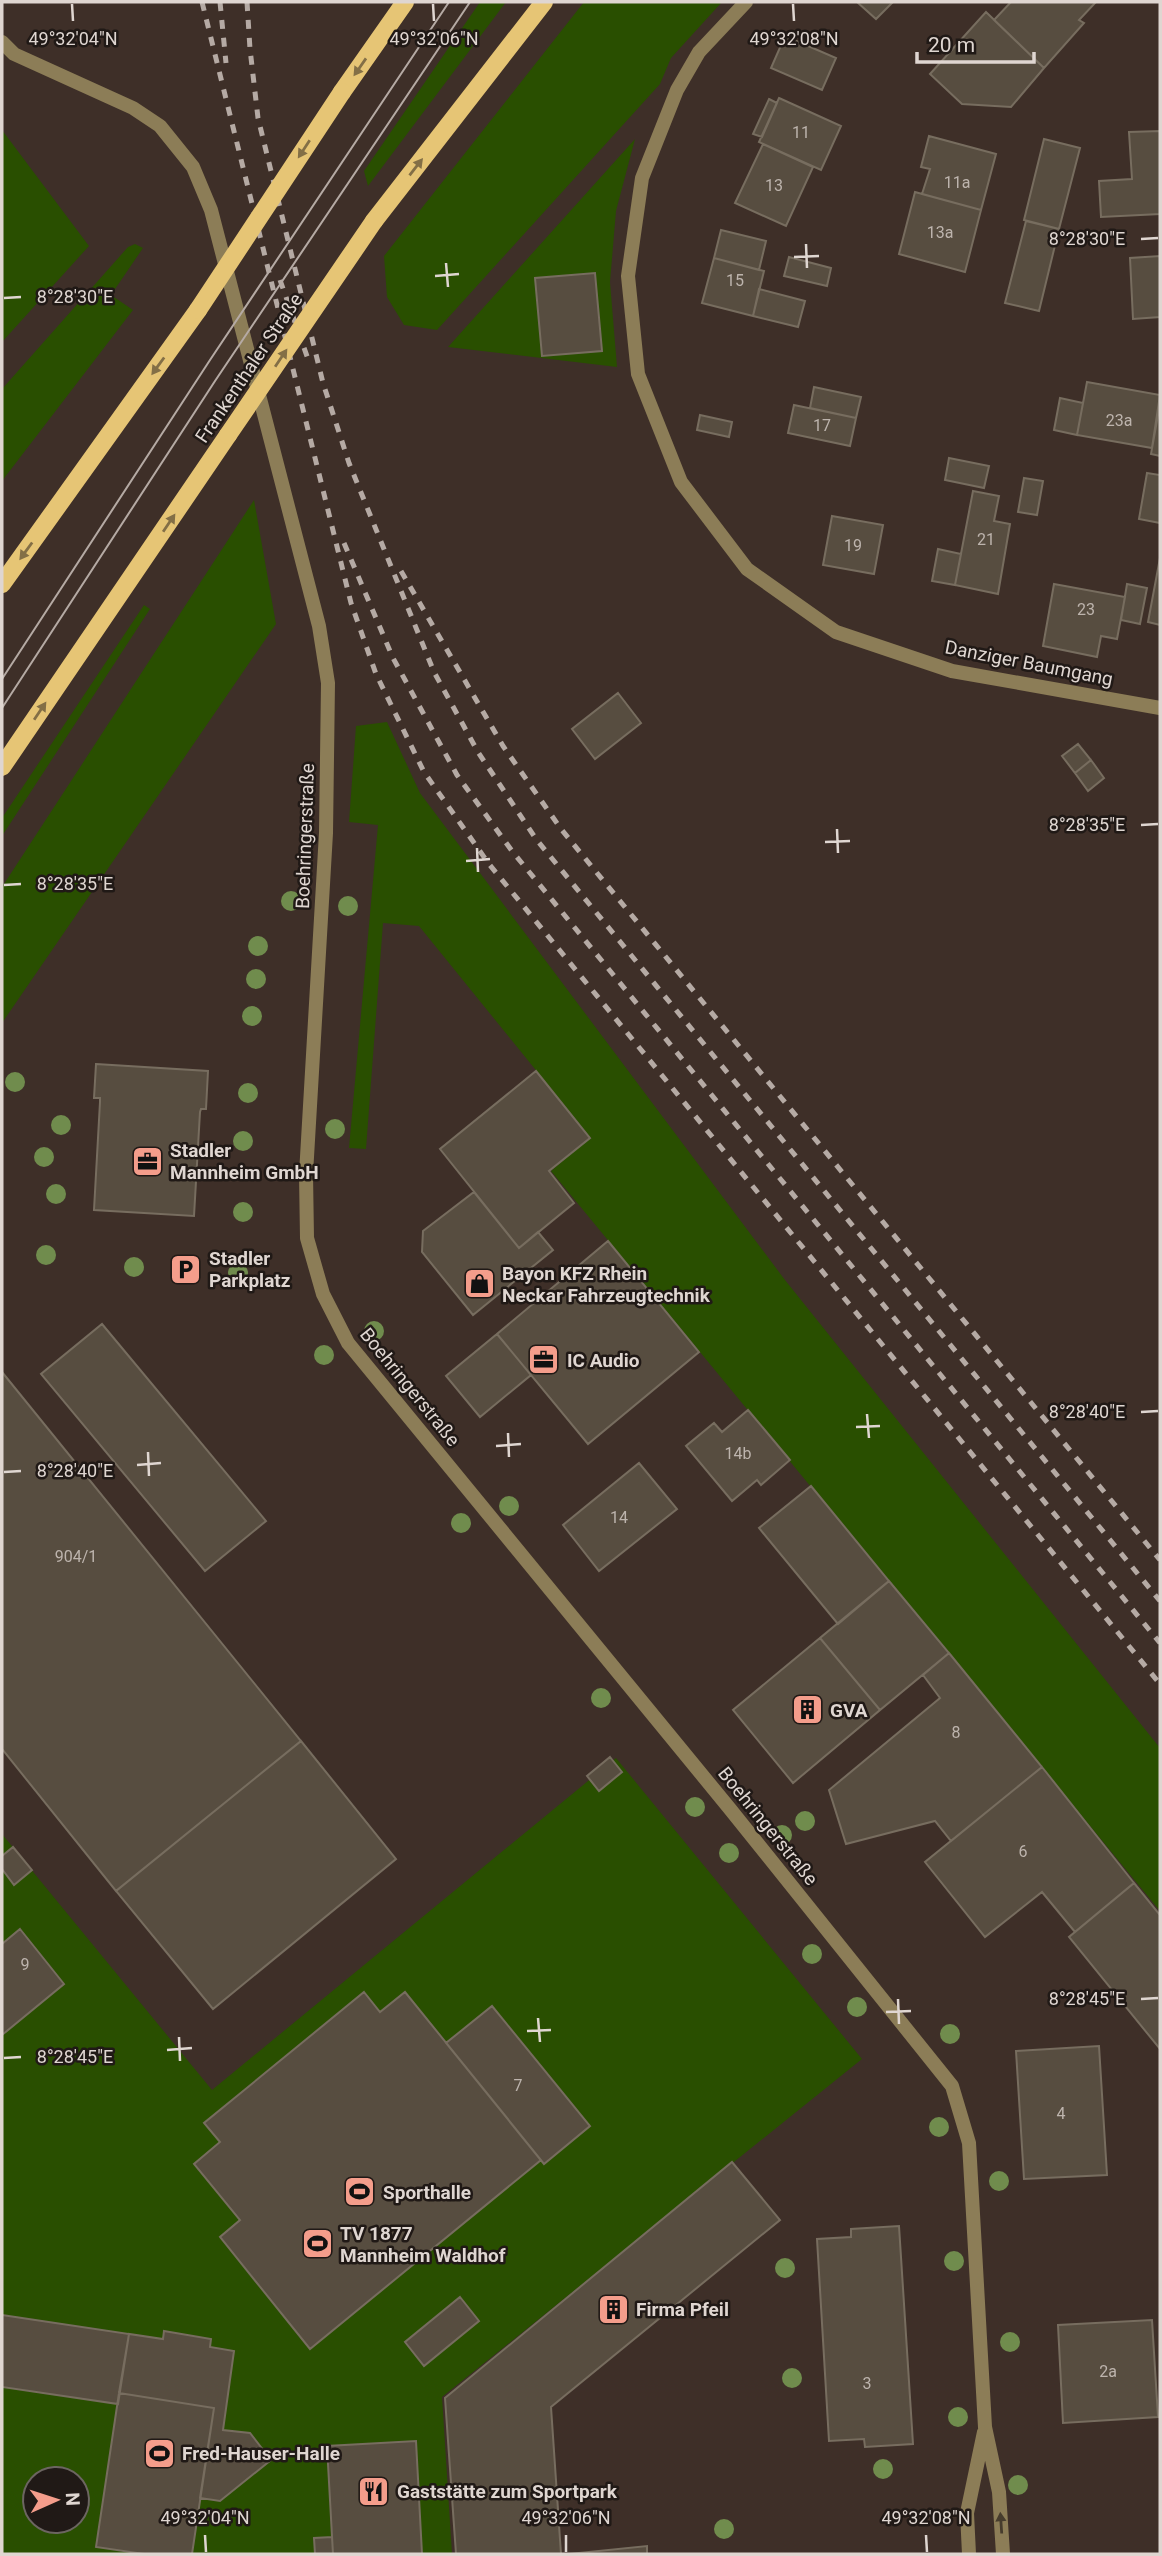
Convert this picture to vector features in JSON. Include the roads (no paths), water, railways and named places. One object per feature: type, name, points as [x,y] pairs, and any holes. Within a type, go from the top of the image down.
[{"type":"main road","points":[[2,584],[198,310],[405,2]]},
{"type":"main road","name":"Frankenthaler Straße","points":[[2,767],[374,221],[544,2]]},
{"type":"street","name":"Danziger Baumgang","points":[[746,2],[699,52],[677,90],[642,178],[628,276],[638,374],[681,482],[747,569],[836,632],[952,671],[1160,708]]},
{"type":"street","name":"Boehringerstraße","points":[[2,42],[14,54],[133,108],[160,126],[193,167],[211,211],[319,626],[328,683],[326,833],[306,1174],[307,1238],[323,1294],[348,1343],[721,1798],[952,2086],[969,2143],[985,2427],[999,2491],[1003,2554]]},
{"type":"street","name":"Boehringerstraße","points":[[969,2554],[967,2514],[985,2427]]},
{"type":"tram line","points":[[2,679],[210,360],[449,2]]},
{"type":"tram line","points":[[2,708],[215,381],[470,2]]},
{"type":"railway","points":[[202,2],[351,603],[376,674],[424,772],[489,864],[1160,1684]]},
{"type":"railway","points":[[220,2],[226,63]]},
{"type":"railway","points":[[247,2],[258,118],[323,383],[349,463],[434,672],[478,752],[536,839],[1160,1601]]},
{"type":"railway","points":[[280,280],[308,359]]},
{"type":"railway","points":[[344,543],[393,658],[457,775],[512,851],[1160,1643]]},
{"type":"railway","points":[[401,571],[503,746],[561,829],[1160,1560]]},
{"type":"place","name":"Stadler Mannheim GmbH","points":[[147,1161]]},
{"type":"place","name":"Stadler Parkplatz","points":[[186,1269]]},
{"type":"place","name":"Bayon KFZ Rhein Neckar Fahrzeugtechnik","points":[[479,1284]]},
{"type":"place","name":"IC Audio","points":[[544,1360]]},
{"type":"place","name":"GVA","points":[[807,1710]]},
{"type":"place","name":"Sporthalle","points":[[360,2192]]},
{"type":"place","name":"TV 1877 Mannheim Waldhof","points":[[317,2244]]},
{"type":"place","name":"Firma Pfeil","points":[[613,2309]]},
{"type":"place","name":"Fred-Hauser-Halle","points":[[159,2453]]},
{"type":"place","name":"Gaststätte zum Sportpark","points":[[374,2491]]}]
